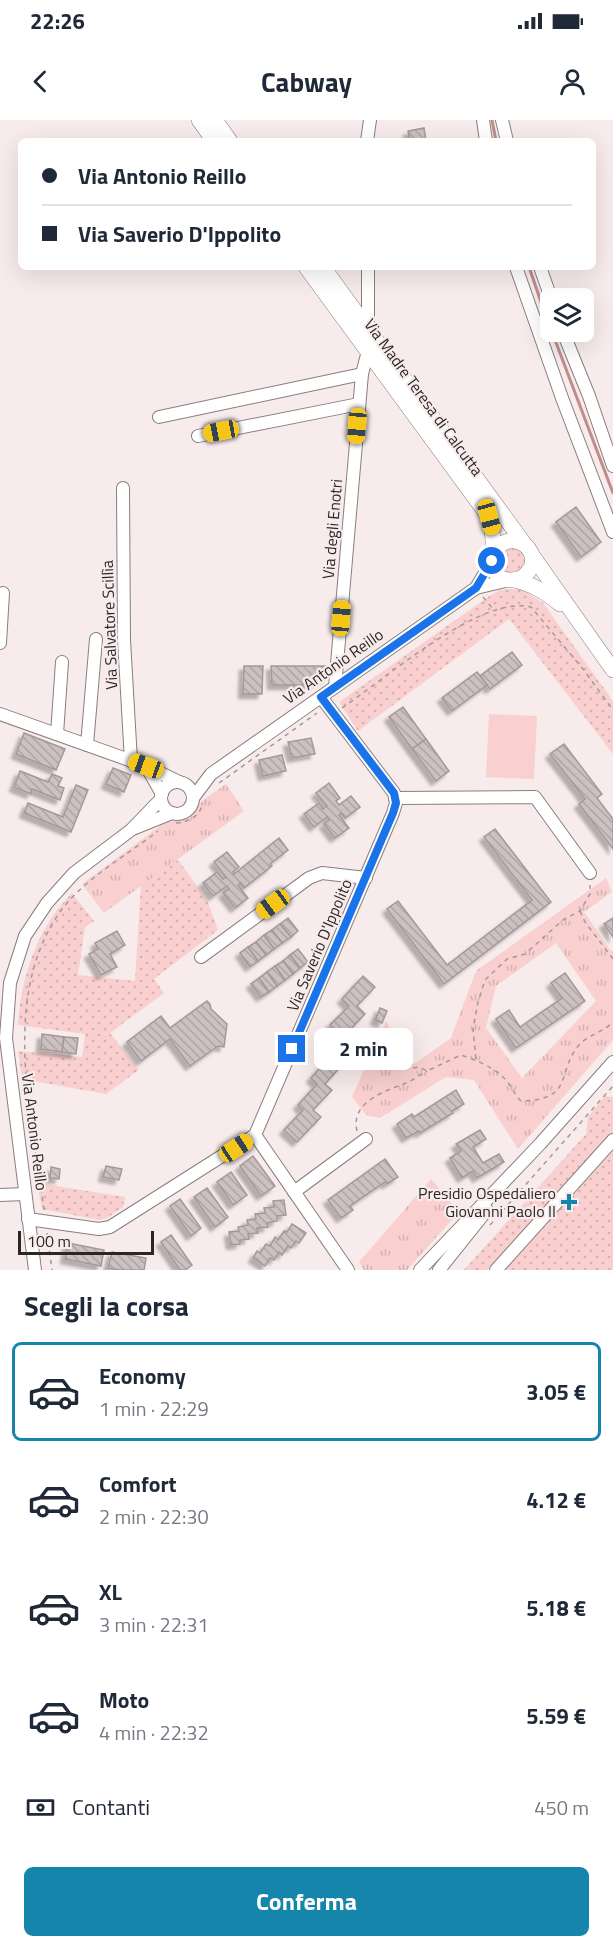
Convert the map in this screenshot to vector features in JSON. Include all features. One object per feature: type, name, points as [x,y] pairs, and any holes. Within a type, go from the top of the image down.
[{"type":"main road","points":[[199,120],[212,138]]},
{"type":"main road","points":[[215,120],[228,138]]},
{"type":"main road","name":"Via Madre Teresa di Calcutta","points":[[308,270],[489,517],[492,529],[492,558]]},
{"type":"main road","name":"Via Madre Teresa di Calcutta","points":[[324,270],[528,550]]},
{"type":"main road","points":[[576,618],[544,591],[533,585],[497,574],[492,558],[495,549],[506,541],[519,541],[528,550],[613,670]]},
{"type":"main road","points":[[512,580],[527,574],[531,568],[528,550]]},
{"type":"street","points":[[367,138],[370,120]]},
{"type":"street","points":[[483,120],[486,138]]},
{"type":"street","points":[[502,120],[506,138]]},
{"type":"street","points":[[368,270],[368,328]]},
{"type":"street","points":[[517,270],[562,398],[613,532]]},
{"type":"street","points":[[541,270],[547,288]]},
{"type":"street","points":[[567,342],[589,396],[613,466]]},
{"type":"street","name":"Via degli Enotri","points":[[335,687],[359,404],[362,374],[368,351]]},
{"type":"street","points":[[159,417],[362,374]]},
{"type":"street","points":[[198,436],[359,404]]},
{"type":"street","name":"Via Salvatore Scillìa","points":[[123,488],[124,640],[131,761]]},
{"type":"street","name":"Via Antonio Reillo","points":[[476,588],[492,558]]},
{"type":"street","name":"Via Antonio Reillo","points":[[198,799],[214,780],[321,697],[476,588],[512,580]]},
{"type":"street","points":[[0,643],[3,593]]},
{"type":"street","points":[[87,745],[96,639]]},
{"type":"street","points":[[57,734],[62,662]]},
{"type":"street","points":[[321,697],[394,793],[395,798],[536,797],[590,873]]},
{"type":"street","points":[[0,714],[146,766],[182,783],[191,789],[198,799],[186,811],[171,819],[146,766]]},
{"type":"street","name":"Via Antonio Reillo","points":[[182,783],[214,780]]},
{"type":"street","points":[[161,797],[168,785],[182,783]]},
{"type":"street","name":"Via Antonio Reillo","points":[[35,1270],[6,1038],[10,984],[25,936],[47,903],[74,873],[131,830],[161,797]]},
{"type":"street","name":"Via Saverio D'Ippolito","points":[[255,1135],[366,878],[393,813],[395,798]]},
{"type":"street","name":"Via Antonio Reillo","points":[[131,830],[171,819]]},
{"type":"street","points":[[201,957],[309,878],[322,873],[366,878]]},
{"type":"street","points":[[420,1270],[613,1062]]},
{"type":"street","points":[[28,1220],[99,1229],[111,1227],[255,1135],[348,1270]]},
{"type":"street","points":[[496,1270],[613,1140]]},
{"type":"street","points":[[294,1192],[363,1141]]},
{"type":"street","points":[[439,1270],[540,1143]]},
{"type":"street","points":[[0,1195],[25,1194]]},
{"type":"path","points":[[214,780],[319,712],[343,708],[447,632],[510,605],[531,607],[583,669],[613,710]]},
{"type":"path","points":[[171,819],[183,823],[195,818],[200,812],[198,799]]},
{"type":"path","points":[[25,992],[32,964],[61,909],[113,862],[164,827]]},
{"type":"path","points":[[476,1060],[473,1029],[485,980],[507,959],[525,954],[563,920],[580,911],[590,894],[590,873]]},
{"type":"path","points":[[580,911],[585,922],[613,959]]},
{"type":"path","points":[[363,1141],[355,1123],[361,1108],[386,1089],[407,1082],[461,1055],[491,1068],[507,1081],[521,1101],[544,1099],[560,1087],[576,1048],[586,1037],[603,1032],[613,1022]]},
{"type":"path","points":[[21,1034],[52,1270]]},
{"type":"path","points":[[374,1047],[389,1051],[413,1068],[419,1067],[428,1071]]},
{"type":"path","points":[[488,1227],[613,1086]]},
{"type":"green space","points":[[512,547],[521,551],[525,560],[521,569],[512,573],[503,569],[499,560],[503,551]]},
{"type":"green space","points":[[500,590],[523,590],[543,603],[613,701],[613,754],[509,619],[358,731],[339,702],[491,595]]},
{"type":"green space","points":[[489,714],[537,716],[534,779],[486,777]]},
{"type":"green space","points":[[226,784],[244,811],[104,913],[82,884],[164,823],[190,818],[202,801]]},
{"type":"green space","points":[[178,860],[207,900],[218,930],[154,979],[164,993],[110,1033],[139,1070],[106,1094],[22,1079],[18,1051],[82,1057],[85,1034],[18,1025],[27,971],[40,937],[49,922],[72,893],[94,921],[85,927],[78,975],[135,981],[141,885]]},
{"type":"green space","points":[[606,878],[612,892],[584,912],[611,951],[613,950],[613,1040],[518,1149],[474,1080],[446,1077],[380,1118],[366,1115],[352,1097],[386,1021],[398,1043],[414,1064],[451,1038],[476,971]],"holes":[[[556,943],[596,1001],[522,1078],[486,1028],[496,986]]]},
{"type":"green space","points":[[605,1096],[613,1097],[613,1133],[487,1270],[464,1270],[586,1134],[588,1117]]},
{"type":"green space","points":[[613,1151],[613,1270],[505,1270]]},
{"type":"green space","points":[[431,1179],[459,1212],[407,1270],[364,1270],[359,1262]]},
{"type":"green space","points":[[37,1183],[125,1197],[123,1207],[100,1220],[42,1209]]},
{"type":"building","points":[[424,128],[426,138],[409,138],[408,131]]},
{"type":"building","points":[[576,507],[601,542],[581,557],[556,522]]},
{"type":"building","points":[[512,652],[522,665],[490,689],[480,676]]},
{"type":"building","points":[[244,666],[263,666],[262,694],[243,694]]},
{"type":"building","points":[[271,666],[326,666],[326,677],[305,685],[272,685]]},
{"type":"building","points":[[477,672],[487,685],[452,711],[442,698]]},
{"type":"building","points":[[403,707],[426,739],[412,749],[389,717]]},
{"type":"building","points":[[24,733],[65,749],[56,770],[16,754]]},
{"type":"building","points":[[311,738],[315,754],[292,758],[288,742]]},
{"type":"building","points":[[426,739],[449,771],[436,781],[412,749]]},
{"type":"building","points":[[564,744],[602,794],[597,798],[613,819],[613,849],[579,804],[585,799],[550,754]]},
{"type":"building","points":[[282,755],[286,771],[263,776],[259,760]]},
{"type":"building","points":[[113,768],[131,775],[124,792],[106,784]]},
{"type":"building","points":[[20,771],[48,782],[52,774],[62,778],[58,786],[64,788],[60,800],[32,789],[31,794],[14,787]]},
{"type":"building","points":[[329,783],[340,798],[336,801],[339,805],[351,796],[360,807],[345,818],[341,813],[339,815],[349,828],[335,838],[324,824],[329,820],[327,817],[314,827],[304,814],[319,803],[323,809],[327,806],[316,793]]},
{"type":"building","points":[[76,785],[88,790],[71,832],[24,813],[28,803],[63,817]]},
{"type":"building","points":[[495,829],[551,902],[444,984],[387,909],[398,901],[447,965],[532,900],[484,837]]},
{"type":"building","points":[[279,838],[288,850],[244,888],[240,883],[238,885],[248,898],[235,908],[223,893],[229,889],[227,886],[213,896],[203,883],[217,872],[223,879],[226,877],[214,862],[227,852],[239,867],[233,872],[234,874]]},
{"type":"building","points":[[288,918],[298,931],[291,937],[280,924]]},
{"type":"building","points":[[613,918],[613,937],[604,924]]},
{"type":"building","points":[[280,924],[291,937],[282,943],[272,930]]},
{"type":"building","points":[[272,930],[282,943],[274,949],[264,935]]},
{"type":"building","points":[[117,931],[125,945],[110,954],[117,967],[101,975],[89,954],[98,949],[95,943]]},
{"type":"building","points":[[264,935],[274,949],[266,955],[256,942]]},
{"type":"building","points":[[256,942],[266,955],[258,961],[248,947]]},
{"type":"building","points":[[248,947],[258,961],[250,967],[240,953]]},
{"type":"building","points":[[298,949],[308,962],[300,968],[290,955]]},
{"type":"building","points":[[290,955],[300,968],[293,974],[283,961]]},
{"type":"building","points":[[283,961],[293,974],[285,980],[275,966]]},
{"type":"building","points":[[275,966],[285,980],[277,986],[267,972]]},
{"type":"building","points":[[267,972],[277,986],[269,992],[259,978]]},
{"type":"building","points":[[565,973],[585,1001],[516,1048],[496,1019],[509,1010],[520,1027],[562,998],[551,983]]},
{"type":"building","points":[[363,976],[375,987],[357,1006],[365,1014],[347,1033],[354,1039],[336,1059],[342,1065],[325,1084],[332,1090],[313,1110],[321,1117],[297,1142],[284,1130],[303,1110],[298,1105],[317,1084],[311,1078],[328,1059],[321,1052],[339,1033],[330,1025],[349,1006],[342,999]]},
{"type":"building","points":[[259,978],[269,992],[261,997],[251,984]]},
{"type":"building","points":[[207,1001],[211,1009],[227,1024],[224,1047],[218,1046],[190,1066],[170,1039],[141,1061],[127,1042],[161,1016],[170,1028]]},
{"type":"building","points":[[380,1008],[387,1011],[382,1023],[375,1020]]},
{"type":"building","points":[[42,1034],[64,1037],[62,1052],[41,1049]]},
{"type":"building","points":[[64,1037],[78,1038],[76,1054],[62,1052]]},
{"type":"building","points":[[456,1090],[464,1104],[420,1133],[419,1131],[406,1138],[397,1124],[412,1114],[414,1117]]},
{"type":"building","points":[[480,1130],[486,1139],[473,1147],[483,1163],[499,1154],[504,1162],[477,1178],[473,1171],[462,1178],[450,1158],[461,1151],[456,1144]]},
{"type":"building","points":[[253,1156],[275,1186],[261,1196],[240,1166]]},
{"type":"building","points":[[385,1159],[398,1177],[387,1184],[385,1182],[350,1206],[353,1210],[341,1218],[328,1200]]},
{"type":"building","points":[[106,1166],[122,1169],[119,1180],[103,1177]]},
{"type":"building","points":[[51,1167],[60,1169],[59,1179],[50,1178]]},
{"type":"building","points":[[231,1172],[247,1195],[233,1205],[217,1182]]},
{"type":"building","points":[[207,1188],[228,1217],[215,1227],[194,1197]]},
{"type":"building","points":[[180,1199],[201,1228],[191,1236],[170,1206]]},
{"type":"building","points":[[284,1200],[286,1215],[277,1216],[277,1221],[267,1223],[268,1227],[257,1228],[258,1233],[248,1234],[249,1239],[240,1240],[240,1244],[231,1245],[229,1232],[239,1231],[238,1227],[248,1225],[247,1220],[256,1219],[255,1214],[265,1213],[264,1208],[274,1207],[273,1201]]},
{"type":"building","points":[[292,1224],[306,1233],[299,1243],[296,1241],[291,1248],[288,1246],[282,1255],[279,1252],[274,1260],[270,1258],[265,1266],[253,1258],[257,1251],[260,1253],[266,1244],[270,1246],[275,1237],[278,1240]]},
{"type":"building","points":[[171,1235],[192,1265],[185,1270],[180,1270],[161,1242]]},
{"type":"building","points":[[68,1243],[104,1250],[101,1266],[65,1259]]},
{"type":"building","points":[[112,1252],[146,1258],[144,1270],[108,1268]]},
{"type":"waterway","points":[[492,120],[495,138]]},
{"type":"waterway","points":[[530,270],[540,299]]},
{"type":"waterway","points":[[556,342],[613,493]]},
{"type":"place","name":"Presidio Ospedaliero Giovanni Paolo II","points":[[569,1202]]},
{"type":"route","points":[[292,1049],[396,803],[394,793],[321,697],[476,588],[492,561]]}]
